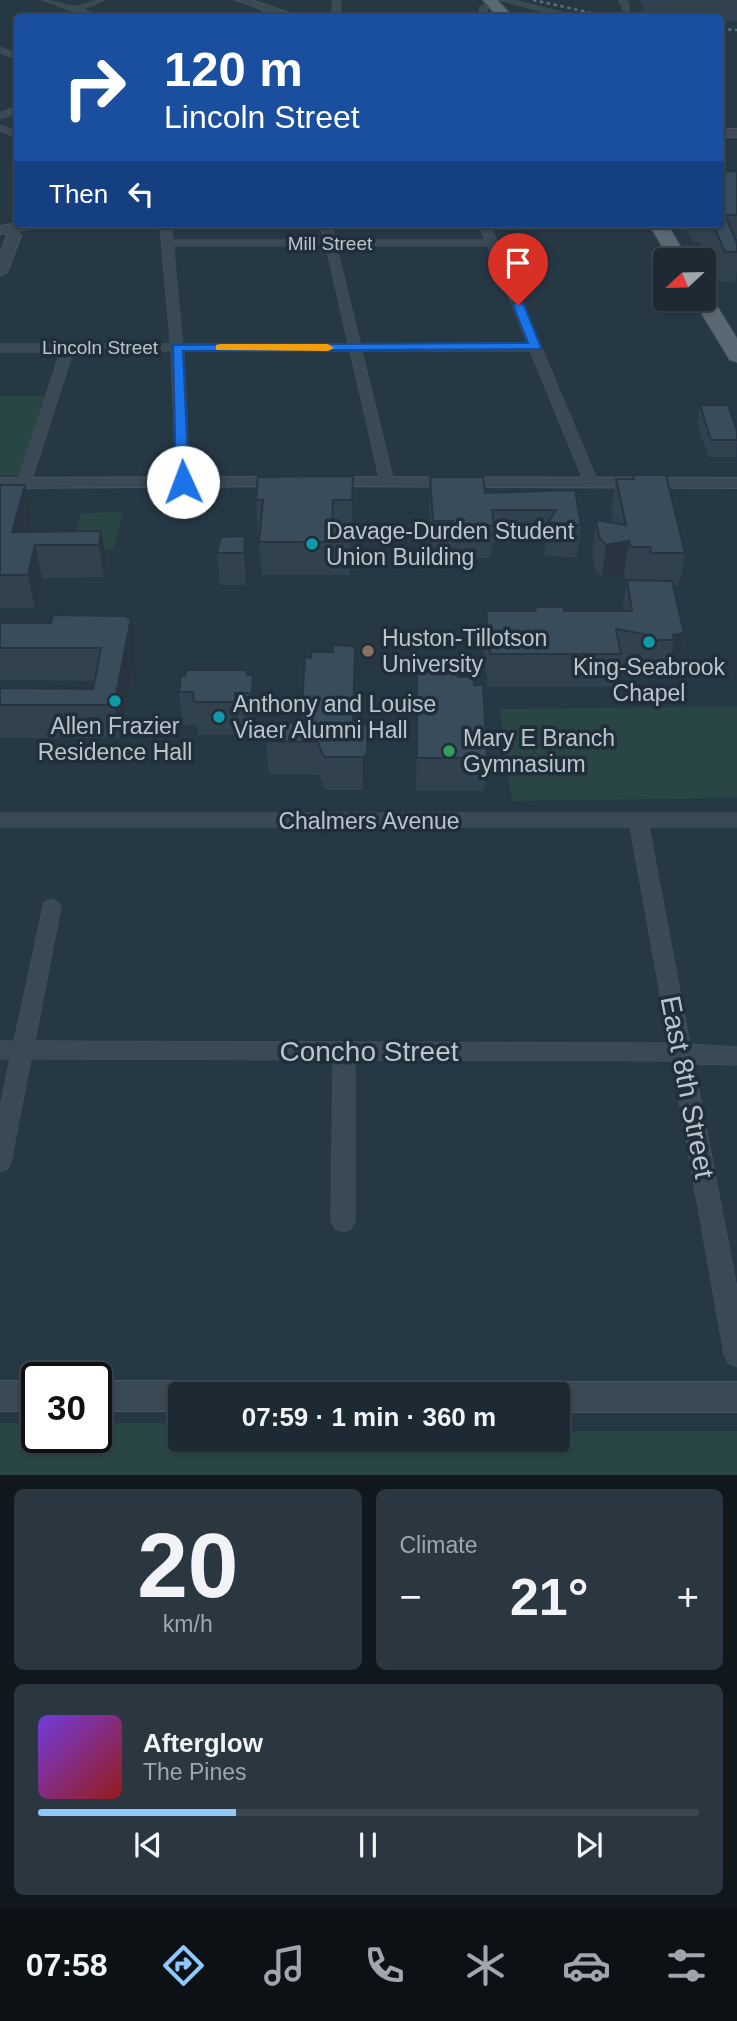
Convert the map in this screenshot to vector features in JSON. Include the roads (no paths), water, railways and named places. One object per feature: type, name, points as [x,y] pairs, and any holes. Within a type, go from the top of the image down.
[{"type":"main road","points":[[497,1],[511,14]]},
{"type":"main road","points":[[660,228],[672,248]]},
{"type":"main road","points":[[711,312],[737,356]]},
{"type":"street","points":[[47,0],[89,14]]},
{"type":"street","points":[[75,9],[101,0]]},
{"type":"street","points":[[241,0],[286,14]]},
{"type":"street","points":[[485,14],[484,8],[497,1],[560,14]]},
{"type":"street","points":[[263,14],[273,10]]},
{"type":"street","points":[[0,271],[14,236],[3,228]]},
{"type":"street","points":[[166,228],[177,348],[183,482]]},
{"type":"street","points":[[327,228],[387,482]]},
{"type":"street","points":[[486,228],[591,482]]},
{"type":"street","name":"Mill Street","points":[[168,243],[492,243]]},
{"type":"street","points":[[24,482],[68,347]]},
{"type":"street","name":"Lincoln Street","points":[[0,348],[536,347]]},
{"type":"street","points":[[0,483],[737,483]]},
{"type":"street","name":"Chalmers Avenue","points":[[0,820],[737,820]]},
{"type":"street","name":"East 8th Street","points":[[638,820],[737,1354]]},
{"type":"street","points":[[0,1162],[51,907]]},
{"type":"street","name":"Concho Street","points":[[0,1050],[681,1052],[704,1056],[737,1056]]},
{"type":"street","points":[[343,1222],[344,1051]]},
{"type":"street","points":[[0,1395],[21,1396]]},
{"type":"street","points":[[112,1396],[168,1396]]},
{"type":"street","points":[[570,1397],[737,1397]]},
{"type":"railway","points":[[533,0],[596,14]]},
{"type":"railway","points":[[724,29],[737,30]]},
{"type":"place","name":"Davage-Durden Student Union Building","points":[[312,544]]},
{"type":"place","name":"King-Seabrook Chapel","points":[[649,642]]},
{"type":"place","name":"Huston-Tillotson University","points":[[368,651]]},
{"type":"place","name":"Allen Frazier Residence Hall","points":[[115,701]]},
{"type":"place","name":"Anthony and Louise Viaer Alumni Hall","points":[[219,717]]},
{"type":"place","name":"Mary E Branch Gymnasium","points":[[449,751]]}]
